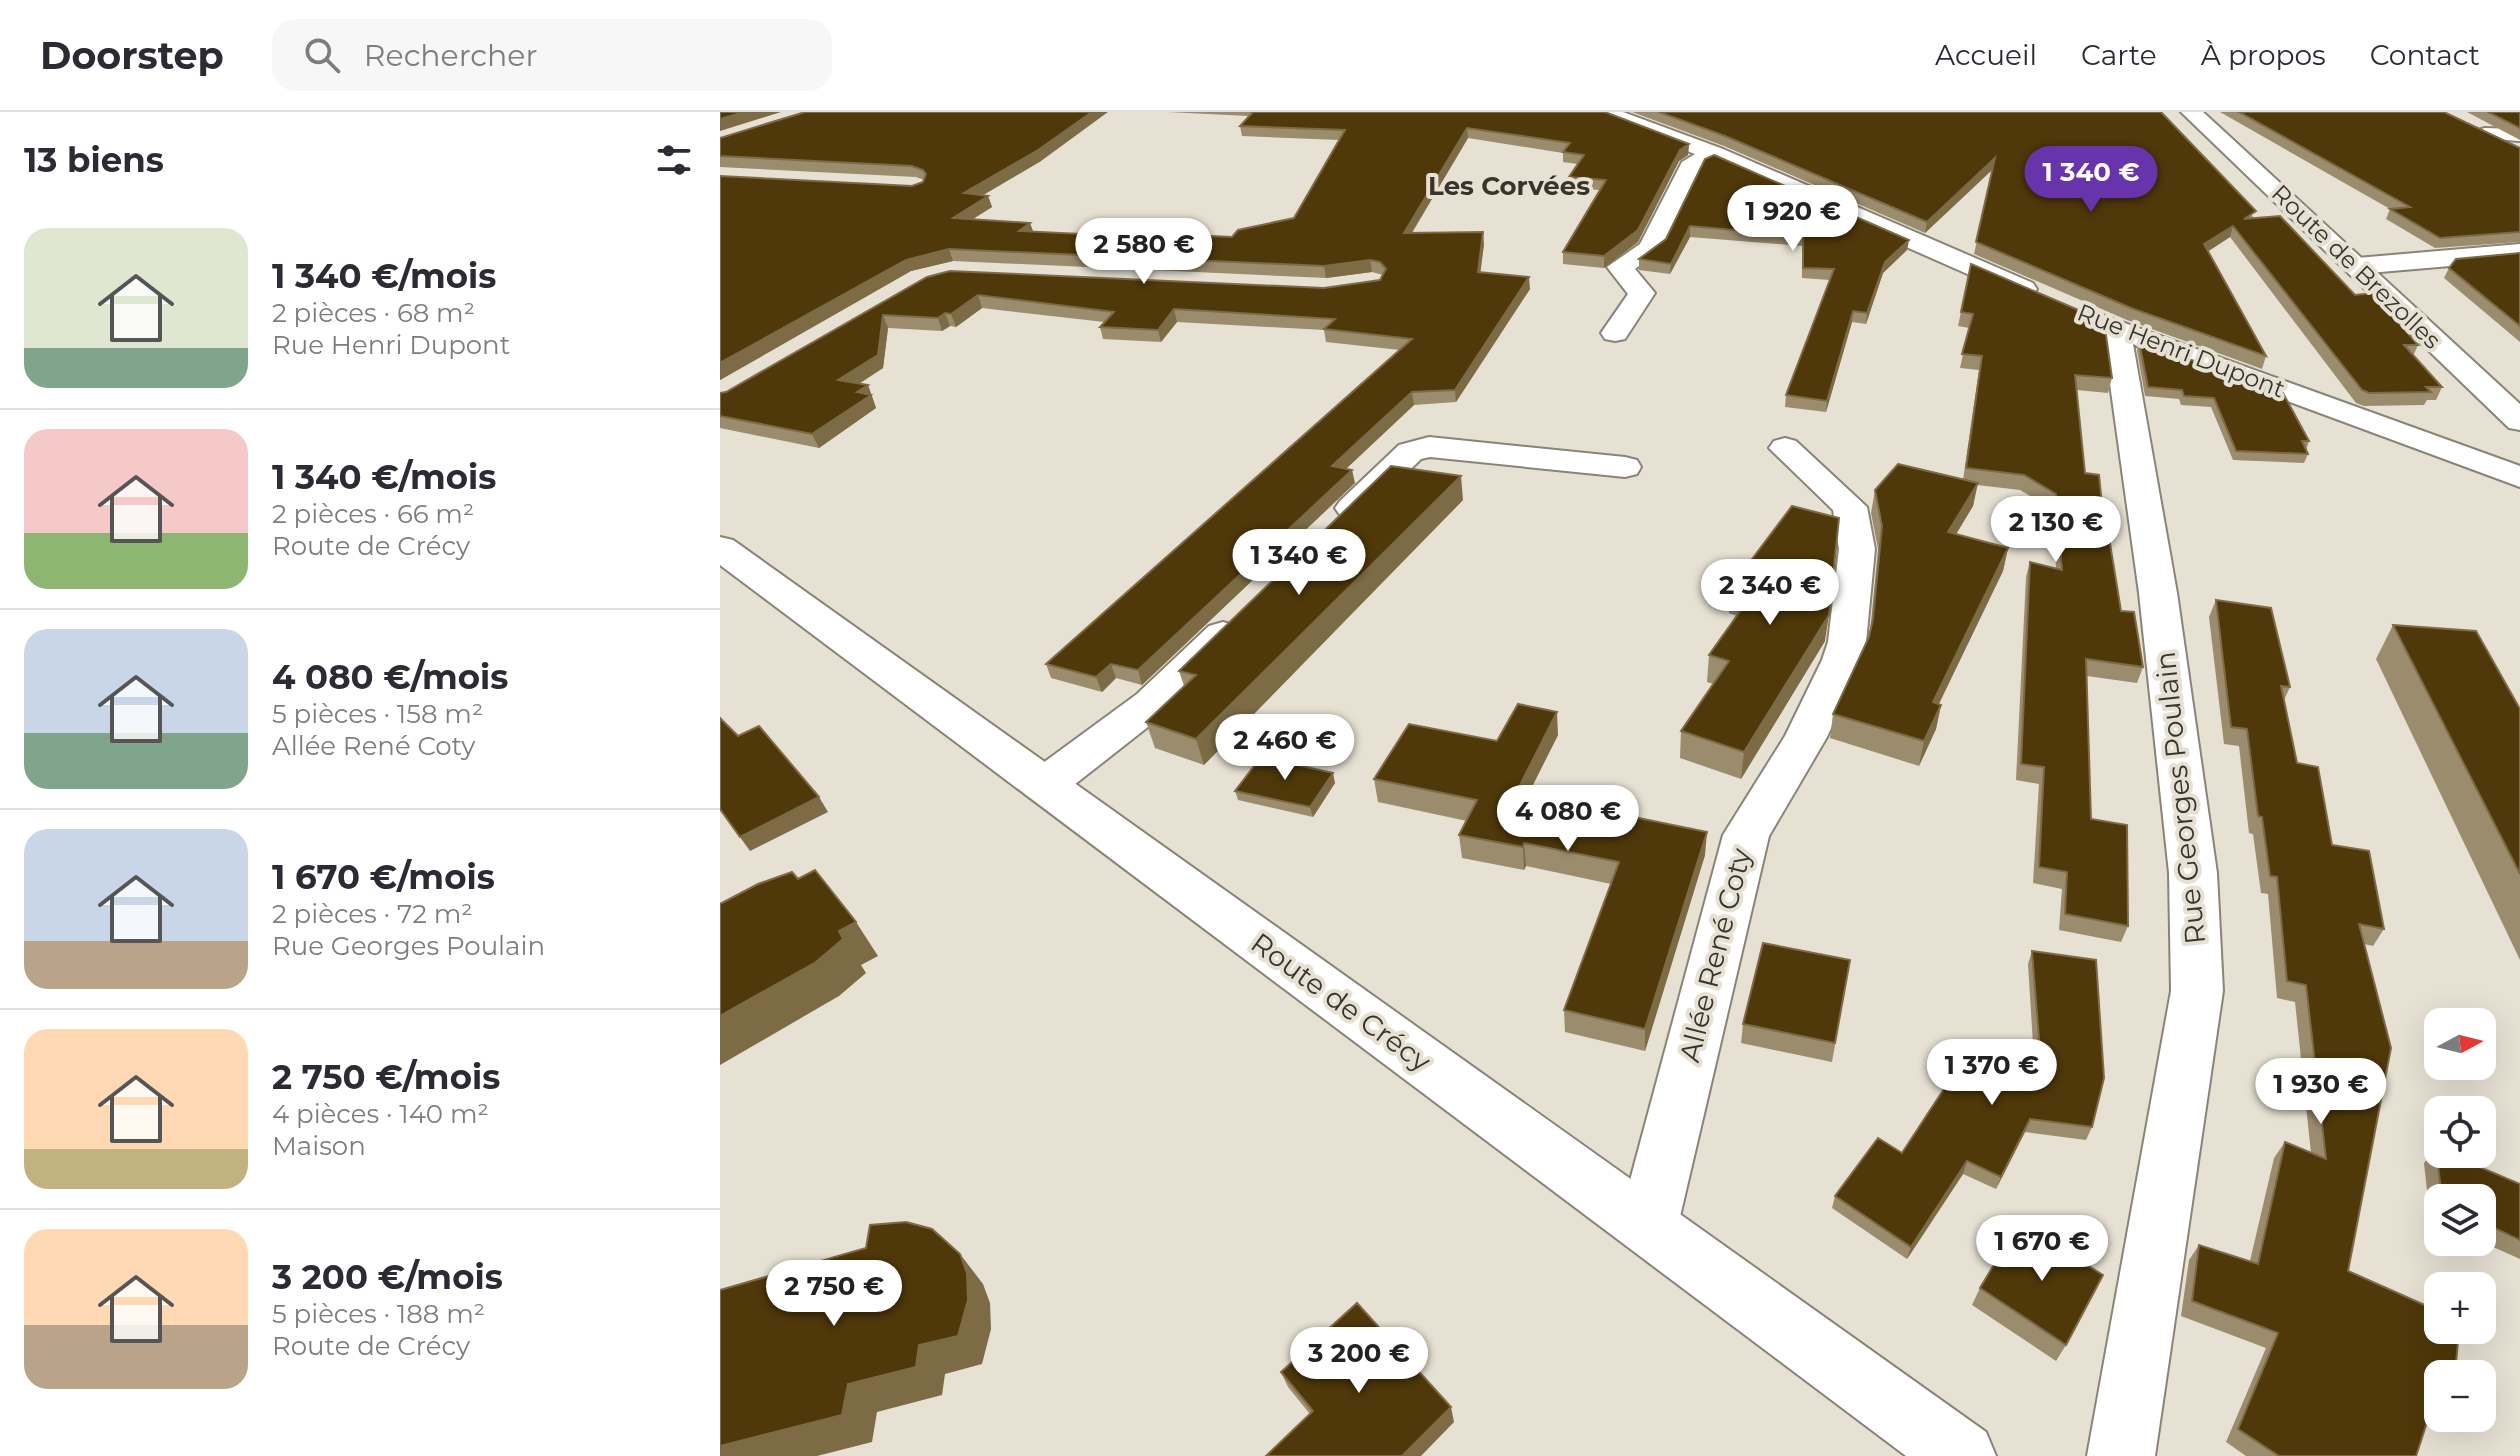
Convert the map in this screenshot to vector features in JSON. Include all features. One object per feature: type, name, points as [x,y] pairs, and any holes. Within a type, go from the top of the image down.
[{"type":"street","name":"Rue Henri Dupont","points":[[1604,112],[1715,154],[2044,298]]},
{"type":"street","name":"Route de Brezolles","points":[[2191,112],[2520,421]]},
{"type":"street","points":[[2520,135],[2478,130],[2520,151]]},
{"type":"street","points":[[1615,333],[1642,293],[1620,267],[1650,248],[1693,162],[1715,154]]},
{"type":"street","points":[[2357,266],[2520,252]]},
{"type":"street","name":"Rue Henri Dupont","points":[[2073,310],[2116,329],[2520,477]]},
{"type":"street","name":"Rue Georges Poulain","points":[[2116,329],[2158,593],[2193,873],[2197,991],[2121,1456]]},
{"type":"street","points":[[1332,528],[1410,452],[1429,447],[1625,467]]},
{"type":"street","name":"Allée René Coty","points":[[1648,1225],[1746,835],[1806,737],[1842,660],[1847,642],[1857,549],[1850,507],[1785,448]]},
{"type":"street","name":"Route de Crécy","points":[[720,548],[1962,1456]]},
{"type":"street","points":[[1044,785],[1152,703],[1242,616]]},
{"type":"building","points":[[720,112],[744,112],[720,119]]},
{"type":"building","points":[[805,112],[1092,112],[1038,150],[964,193],[988,196],[953,218],[1030,223],[1019,231],[1144,237],[1148,233],[1232,237],[1238,230],[1294,218],[1345,130],[1240,126],[1253,112],[1605,112],[1689,144],[1680,150],[1638,230],[1604,256],[1563,252],[1606,180],[1569,177],[1584,155],[1563,152],[1570,143],[1467,128],[1404,233],[1483,232],[1478,272],[1529,277],[1455,390],[1412,392],[1332,466],[1352,470],[1138,670],[1111,664],[1096,677],[1046,664],[1412,339],[1324,329],[1335,319],[1174,309],[1158,330],[1100,327],[1114,312],[978,295],[951,314],[945,313],[938,318],[883,315],[878,355],[838,380],[868,385],[857,392],[871,395],[812,434],[720,416],[720,393],[927,277],[950,271],[1324,288],[1380,280],[1386,269],[1380,262],[1370,260],[1324,266],[949,249],[906,260],[720,363],[720,176],[912,186],[923,182],[926,174],[912,166],[720,156],[720,138]]},
{"type":"building","points":[[1659,112],[2161,112],[2256,211],[2244,219],[2280,216],[2355,295],[2373,293],[2418,345],[2404,345],[2442,387],[2426,387],[2431,392],[2369,393],[2362,390],[2233,226],[2204,244],[2266,356],[2131,308],[1976,242],[1995,158],[1927,222],[1725,136]]},
{"type":"building","points":[[2239,112],[2444,112],[2520,148],[2520,232],[2440,238],[2390,209],[2410,207]]},
{"type":"building","points":[[2488,112],[2520,112],[2520,128]]},
{"type":"building","points":[[1714,155],[1909,240],[1885,262],[1867,313],[1853,311],[1827,401],[1786,395],[1834,269],[1803,268],[1803,236],[1690,226],[1671,264],[1639,259],[1666,239],[1705,159]]},
{"type":"building","points":[[2520,253],[2520,326],[2449,268],[2456,259]]},
{"type":"building","points":[[1971,264],[2104,321],[2112,378],[2075,375],[2085,473],[2099,475],[2104,525],[2107,525],[2121,611],[2134,612],[2143,667],[2086,659],[2091,819],[2127,825],[2128,926],[2065,914],[2067,872],[2039,867],[2044,767],[2021,764],[2030,562],[2062,570],[2056,494],[2024,475],[1966,468],[1982,356],[1962,354],[1973,314],[1961,312]]},
{"type":"building","points":[[2139,341],[2283,393],[2309,441],[2302,441],[2308,454],[2236,451],[2214,398],[2184,396],[2182,390],[2148,387]]},
{"type":"building","points":[[1898,464],[1978,483],[1948,532],[2008,548],[1933,702],[1941,705],[1924,741],[1833,714],[1869,637],[1873,619],[1882,526],[1875,490]]},
{"type":"building","points":[[1391,466],[1461,476],[1196,739],[1146,722],[1196,675],[1179,671]]},
{"type":"building","points":[[1792,506],[1839,518],[1829,615],[1744,752],[1681,731],[1729,661],[1709,655],[1753,593],[1731,587]]},
{"type":"building","points":[[2216,600],[2271,608],[2290,687],[2281,686],[2297,763],[2318,767],[2332,845],[2369,851],[2384,929],[2359,924],[2391,1048],[2348,1271],[2424,1305],[2424,1344],[2458,1344],[2456,1360],[2424,1360],[2424,1432],[2416,1456],[2279,1456],[2238,1429],[2278,1333],[2192,1301],[2199,1245],[2258,1264],[2285,1142],[2326,1159],[2306,985],[2287,981],[2277,877],[2270,876],[2262,817],[2258,816],[2247,729],[2231,727]]},
{"type":"building","points":[[2393,625],[2476,631],[2520,709],[2520,874]]},
{"type":"building","points":[[1518,704],[1557,712],[1516,793],[1707,832],[1645,1029],[1564,1010],[1619,862],[1524,843],[1523,847],[1459,835],[1477,800],[1374,779],[1409,724],[1497,741]]},
{"type":"building","points":[[720,718],[738,736],[759,726],[819,797],[740,837],[720,809]]},
{"type":"building","points":[[1261,757],[1333,773],[1310,807],[1235,791]]},
{"type":"building","points":[[815,870],[856,922],[839,931],[843,939],[816,962],[720,1016],[720,904],[758,884],[792,872],[798,879]]},
{"type":"building","points":[[1763,943],[1850,960],[1835,1043],[1743,1024]]},
{"type":"building","points":[[2032,951],[2096,960],[2104,1078],[2092,1127],[2030,1119],[2001,1177],[1967,1161],[1911,1247],[1835,1196],[1878,1138],[1902,1153],[1955,1072],[2042,1076]]},
{"type":"building","points":[[2438,1168],[2482,1168],[2520,1184],[2520,1240],[2496,1229],[2496,1184],[2440,1184]]},
{"type":"building","points":[[906,1222],[932,1229],[960,1254],[967,1273],[968,1300],[958,1336],[919,1345],[916,1367],[848,1384],[842,1415],[720,1446],[720,1290],[866,1248],[870,1225]]},
{"type":"building","points":[[2019,1223],[2103,1275],[2066,1345],[1980,1288]]},
{"type":"building","points":[[1357,1303],[1451,1407],[1402,1456],[1266,1456],[1313,1411],[1281,1372]]},
{"type":"district","name":"Les Corvées","points":[[1509,186]]}]
